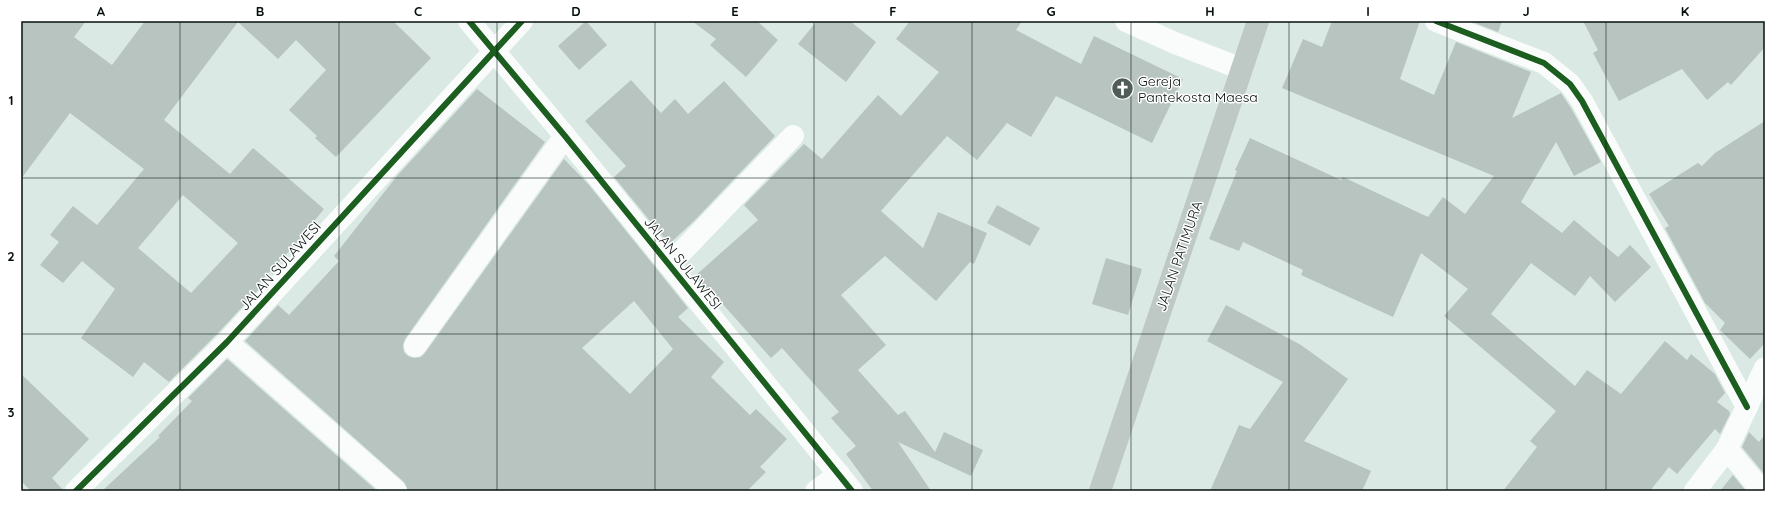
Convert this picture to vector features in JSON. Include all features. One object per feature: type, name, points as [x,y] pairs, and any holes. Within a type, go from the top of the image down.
[{"type":"main road","name":"JALAN PATIMURA","points":[[1100,491],[1258,21]]},
{"type":"street","name":"JALAN SULAWESI","points":[[469,21],[565,136],[852,491]]},
{"type":"street","name":"JALAN SULAWESI","points":[[76,491],[227,342],[522,21]]},
{"type":"street","points":[[1126,21],[1175,43],[1242,69]]},
{"type":"street","points":[[1436,21],[1544,63],[1570,84],[1582,101],[1747,407]]},
{"type":"street","points":[[415,346],[565,136]]},
{"type":"street","points":[[669,265],[793,136]]},
{"type":"street","points":[[227,342],[396,491]]},
{"type":"street","points":[[1695,491],[1727,449],[1765,368]]},
{"type":"street","points":[[1727,449],[1762,491]]},
{"type":"street","points":[[816,491],[838,474]]},
{"type":"building","points":[[21,21],[86,21],[74,37],[112,65],[145,21],[393,21],[431,58],[336,157],[315,138],[317,136],[289,110],[326,70],[296,40],[278,59],[238,22],[164,120],[230,174],[253,148],[324,209],[295,245],[257,285],[260,288],[169,382],[144,362],[133,377],[81,338],[115,289],[82,261],[63,283],[40,265],[59,242],[50,235],[73,206],[97,225],[144,169],[70,113],[21,179]],"holes":[[[183,195],[238,243],[191,293],[138,248]]]},
{"type":"building","points":[[586,21],[607,45],[579,70],[558,46]]},
{"type":"building","points":[[692,21],[757,21],[778,40],[746,77],[710,45],[716,39]]},
{"type":"building","points":[[817,21],[850,21],[876,42],[846,82],[798,44]]},
{"type":"building","points":[[910,21],[1022,21],[1016,30],[1081,64],[1094,36],[1183,79],[1152,143],[1056,96],[1031,137],[1007,123],[977,160],[947,136],[881,211],[923,248],[938,212],[987,233],[974,264],[970,262],[936,301],[885,256],[841,295],[886,345],[858,370],[898,415],[905,411],[935,452],[944,432],[983,450],[971,476],[898,442],[931,491],[873,491],[846,454],[856,446],[831,418],[839,412],[782,348],[771,358],[710,290],[707,292],[695,276],[758,220],[744,205],[804,144],[822,159],[878,95],[901,116],[939,72],[896,39]]},
{"type":"building","points":[[1332,21],[1420,21],[1400,79],[1434,95],[1456,42],[1531,72],[1512,118],[1561,93],[1601,162],[1574,176],[1556,142],[1521,202],[1562,233],[1574,220],[1618,257],[1630,245],[1651,267],[1615,302],[1590,276],[1575,296],[1531,263],[1491,314],[1575,386],[1587,370],[1621,394],[1665,341],[1687,360],[1691,354],[1715,374],[1725,393],[1717,402],[1729,411],[1730,414],[1720,434],[1715,429],[1677,474],[1669,467],[1650,491],[1503,491],[1537,447],[1530,441],[1556,411],[1444,316],[1468,289],[1421,253],[1393,317],[1301,275],[1303,270],[1243,242],[1239,251],[1209,239],[1237,171],[1235,170],[1250,138],[1341,180],[1343,177],[1428,217],[1443,197],[1465,214],[1494,176],[1282,88],[1303,39],[1322,47]]},
{"type":"building","points":[[1470,21],[1502,21],[1498,32]]},
{"type":"building","points":[[1583,21],[1765,21],[1765,47],[1731,85],[1728,82],[1707,100],[1682,69],[1619,101],[1593,53],[1598,50]]},
{"type":"building","points":[[631,80],[661,113],[675,99],[688,114],[724,81],[775,136],[694,221],[669,244],[614,177],[626,166],[585,121]]},
{"type":"building","points":[[477,89],[545,142],[405,339],[403,345],[404,352],[408,356],[414,358],[421,357],[425,353],[564,159],[589,185],[688,308],[678,317],[724,362],[711,377],[750,415],[756,409],[787,439],[760,467],[766,472],[747,491],[408,491],[404,482],[245,341],[278,305],[289,315],[339,261],[334,256],[397,176]],"holes":[[[634,301],[673,349],[630,394],[582,348]]]},
{"type":"building","points":[[1765,121],[1765,343],[1750,359],[1720,330],[1725,323],[1705,303],[1665,228],[1669,226],[1649,194],[1698,163],[1702,166],[1715,153]]},
{"type":"building","points":[[997,205],[1040,228],[1030,246],[987,223]]},
{"type":"building","points":[[1106,258],[1142,269],[1128,315],[1092,304]]},
{"type":"building","points":[[1226,305],[1301,345],[1348,379],[1304,441],[1371,471],[1362,491],[1210,491],[1239,425],[1250,429],[1283,382],[1207,341]]},
{"type":"building","points":[[227,359],[377,491],[102,491],[160,437],[158,436],[192,401],[188,398]]},
{"type":"building","points":[[21,374],[89,439],[52,478],[64,491],[31,491],[21,481]]},
{"type":"building","points":[[1749,432],[1759,442],[1765,435],[1765,475],[1742,447]]},
{"type":"building","points":[[1733,475],[1745,490],[1720,491]]},
{"type":"cycle path","points":[[469,21],[565,136],[852,491]]},
{"type":"cycle path","points":[[76,491],[227,342],[522,21]]},
{"type":"cycle path","points":[[1436,21],[1544,63],[1570,84],[1582,101],[1747,407]]},
{"type":"place","name":"Gereja Pantekosta Maesa","points":[[1123,89]]}]
